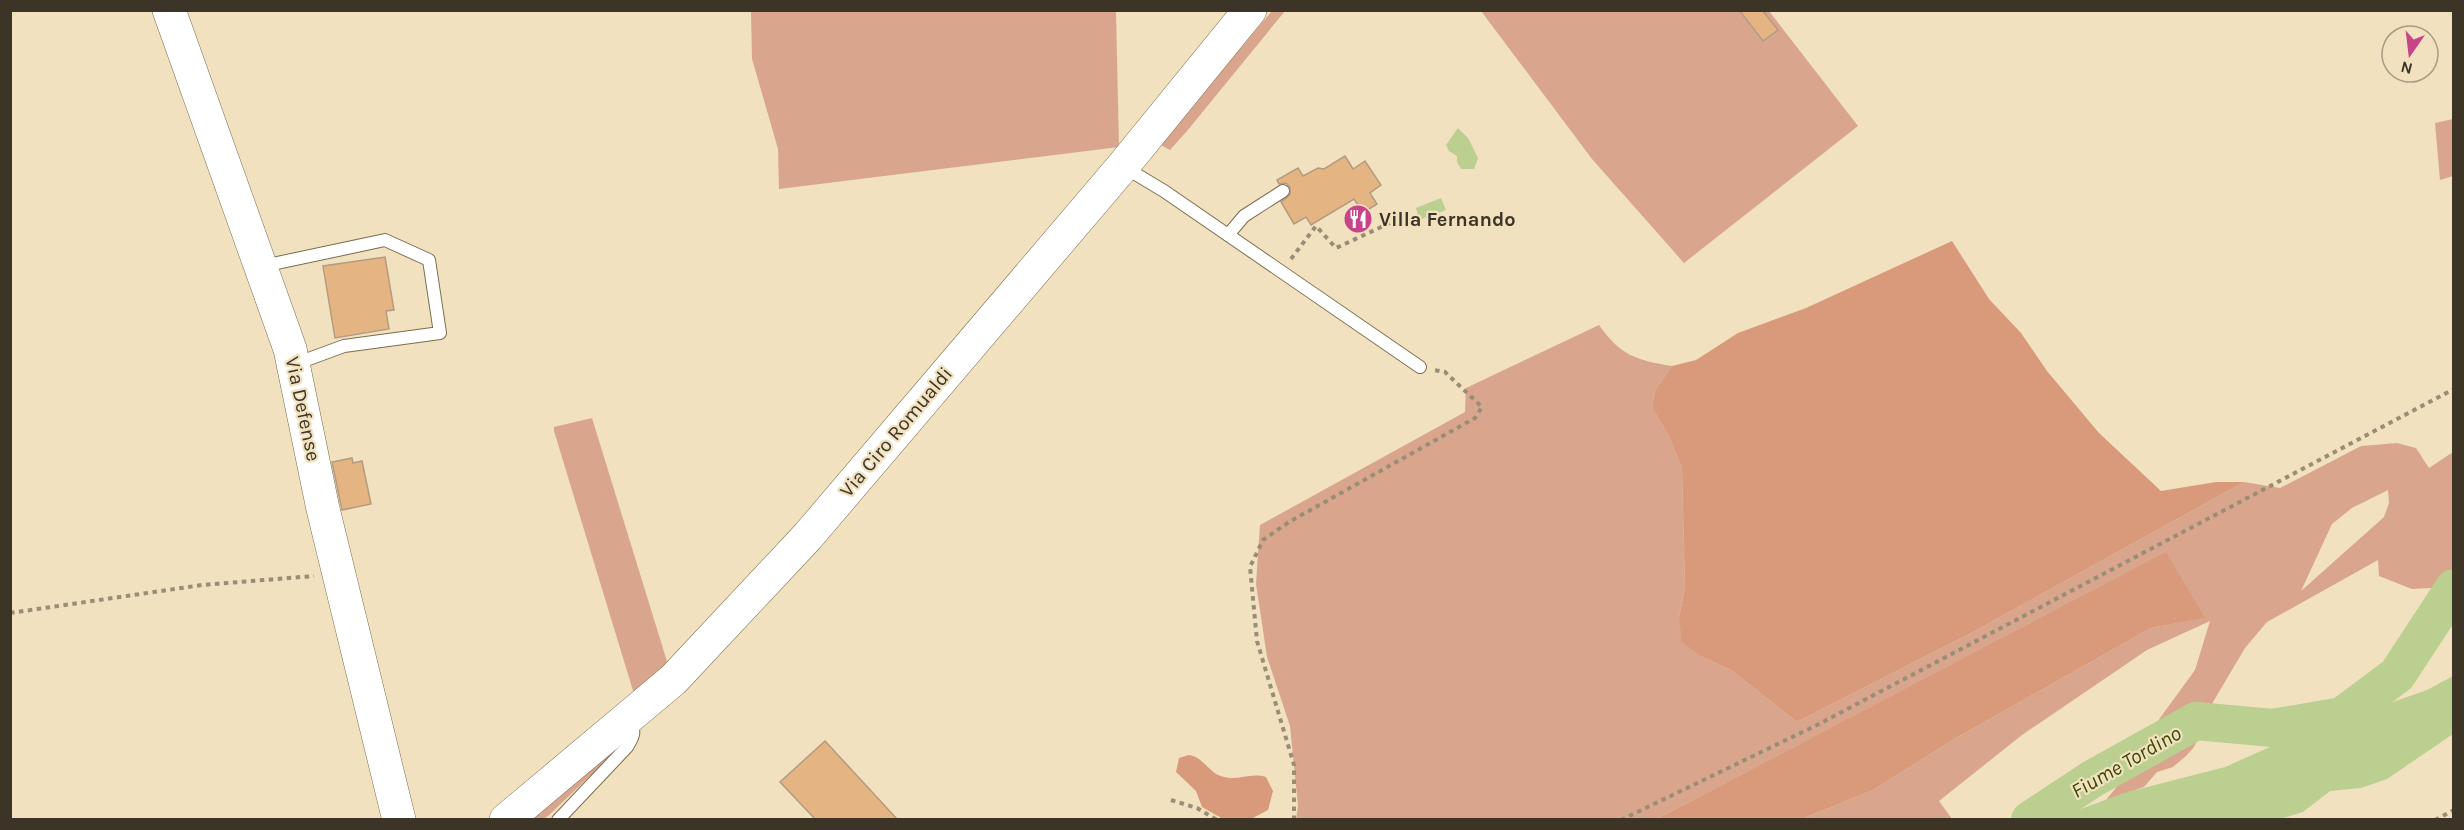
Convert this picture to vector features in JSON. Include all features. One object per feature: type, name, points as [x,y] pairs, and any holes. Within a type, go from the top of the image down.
[{"type":"main road","name":"Via Defense","points":[[169,10],[261,266],[293,364],[339,575],[399,819]]},
{"type":"main road","name":"Via Ciro Romualdi","points":[[506,819],[673,680],[808,536],[1123,166],[1250,10]]},
{"type":"lane","points":[[1123,166],[1228,234],[1420,367]]},
{"type":"lane","points":[[1228,234],[1244,216],[1283,191]]},
{"type":"lane","points":[[261,266],[385,240],[429,260],[440,333],[344,346],[293,364]]},
{"type":"lane","points":[[558,819],[627,747],[634,736],[634,728],[628,718]]},
{"type":"path","points":[[1282,272],[1316,226],[1336,248],[1405,216]]},
{"type":"path","points":[[1294,819],[1294,765],[1257,641],[1250,567],[1263,540],[1289,522],[1474,418],[1482,407],[1471,396],[1445,372],[1420,367]]},
{"type":"path","points":[[1621,819],[1817,725],[2454,389]]},
{"type":"path","points":[[10,613],[202,585],[339,575]]},
{"type":"path","points":[[1171,800],[1197,808],[1217,819]]},
{"type":"path","points":[[2435,819],[2454,810]]},
{"type":"shaded area","points":[[751,11],[1116,11],[1119,147],[779,189],[778,149],[752,59]]},
{"type":"shaded area","points":[[1272,11],[1285,11],[1170,150],[1159,144]]},
{"type":"shaded area","points":[[1481,11],[1769,11],[1858,126],[1684,263],[1592,159]]},
{"type":"shaded area","points":[[2453,119],[2453,176],[2440,180],[2435,123]]},
{"type":"shaded area","points":[[1458,128],[1468,138],[1478,158],[1474,169],[1461,169],[1457,156],[1449,151],[1446,145]]},
{"type":"shaded area","points":[[1441,198],[1446,210],[1419,220],[1416,208]]},
{"type":"shaded area","points":[[1952,241],[1989,299],[2021,333],[2047,371],[2099,433],[2161,491],[2216,482],[2244,482],[1971,633],[1797,722],[1731,670],[1702,657],[1682,642],[1679,617],[1685,588],[1682,469],[1669,436],[1652,408],[1655,390],[1672,366],[1696,360],[1738,333],[1806,308]]},
{"type":"shaded area","points":[[1599,325],[1615,344],[1630,355],[1672,366],[1655,390],[1652,408],[1669,436],[1682,469],[1685,588],[1679,617],[1702,657],[1731,670],[1797,722],[1971,633],[2244,482],[2280,488],[2361,446],[2397,443],[2416,448],[2429,468],[2453,452],[2453,598],[2431,588],[2412,589],[2379,576],[2378,560],[2267,622],[2245,648],[2213,702],[2194,747],[2186,756],[2173,767],[2157,772],[2144,787],[2106,800],[2136,763],[2160,718],[2195,670],[2210,621],[2147,650],[2022,735],[1939,801],[1952,819],[1802,819],[1873,790],[1956,738],[2151,628],[2204,618],[2166,553],[1657,819],[1296,820],[1298,806],[1290,726],[1267,657],[1256,584],[1260,525],[1465,412],[1466,388]],"holes":[[[2388,490],[2389,503],[2384,517],[2301,591],[2332,524],[2352,508]]]},
{"type":"shaded area","points":[[592,418],[669,668],[634,694],[554,431],[554,427]]},
{"type":"shaded area","points":[[2166,552],[2205,618],[2151,628],[1956,738],[1873,790],[1802,819],[1657,819]]},
{"type":"shaded area","points":[[2453,676],[2453,734],[2387,779],[2361,788],[2330,791],[2303,812],[2277,820],[2054,819],[2124,793],[2225,767],[2288,739],[2427,690]]},
{"type":"shaded area","points":[[625,738],[616,751],[548,816],[543,819],[526,820]]},
{"type":"shaded area","points":[[1189,755],[1199,759],[1214,773],[1224,777],[1255,775],[1266,777],[1273,791],[1268,810],[1251,819],[1223,819],[1202,807],[1196,791],[1176,772],[1179,758]]},
{"type":"building","points":[[1739,10],[1762,10],[1778,30],[1763,41]]},
{"type":"building","points":[[1345,156],[1353,169],[1365,161],[1381,185],[1370,193],[1377,204],[1363,213],[1354,199],[1311,225],[1306,217],[1294,224],[1281,202],[1290,195],[1290,187],[1286,183],[1279,184],[1277,180],[1298,168],[1303,176],[1318,168],[1324,169]]},
{"type":"building","points":[[385,257],[394,310],[386,311],[389,329],[335,338],[323,266]]},
{"type":"building","points":[[352,458],[353,463],[362,461],[371,504],[342,510],[332,462]]},
{"type":"building","points":[[825,741],[897,819],[815,819],[780,782]]},
{"type":"waterway","name":"Fiume Tordino","points":[[2030,820],[2092,779],[2196,721],[2273,728],[2342,716],[2397,675],[2454,588]]},
{"type":"place","name":"Villa Fernando","points":[[1358,219]]}]
